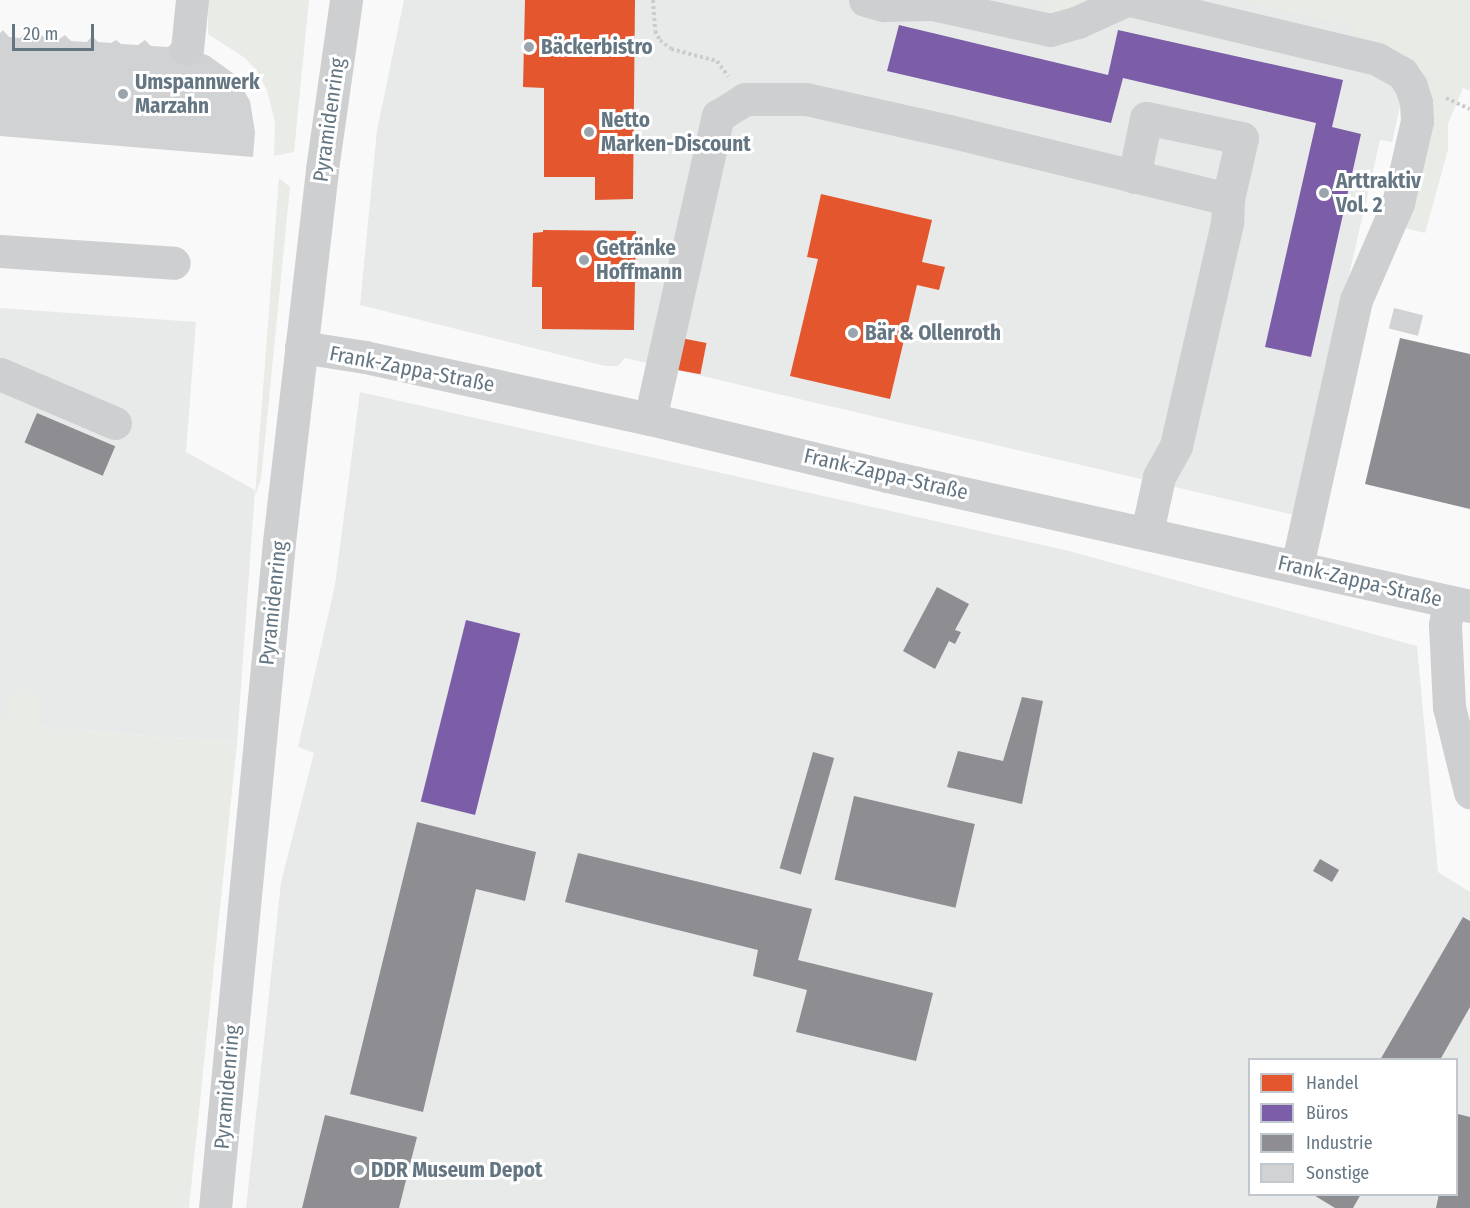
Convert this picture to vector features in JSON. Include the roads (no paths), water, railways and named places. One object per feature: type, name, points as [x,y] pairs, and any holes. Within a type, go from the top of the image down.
[{"type":"street","points":[[187,49],[192,0]]},
{"type":"street","name":"Pyramidenring","points":[[215,1208],[253,803],[301,347],[322,169],[346,0]]},
{"type":"street","points":[[865,0],[883,5],[932,4],[1050,30],[1078,22],[1128,0],[1377,59],[1402,73],[1411,86],[1416,102],[1417,121],[1398,202],[1356,300],[1297,566]]},
{"type":"street","points":[[650,419],[718,116],[745,99],[806,99],[949,131],[1228,199]]},
{"type":"street","points":[[1134,177],[1146,118],[1242,138],[1228,199],[1227,223],[1176,447],[1159,477],[1147,532]]},
{"type":"street","points":[[0,250],[174,264]]},
{"type":"street","name":"Frank-Zappa-Straße","points":[[301,347],[365,357],[650,419],[887,476],[1147,532],[1459,604]]},
{"type":"street","points":[[0,374],[115,423]]},
{"type":"street","points":[[1459,604],[1445,625],[1449,707],[1470,792]]},
{"type":"place","name":"Bäckerbistro","points":[[529,47]]},
{"type":"place","name":"Umspannwerk Marzahn","points":[[123,94]]},
{"type":"place","name":"Netto Marken-Discount","points":[[589,132]]},
{"type":"place","name":"Arttraktiv Vol. 2","points":[[1324,193]]},
{"type":"place","name":"Getränke Hoffmann","points":[[584,260]]},
{"type":"place","name":"Bär & Ollenroth","points":[[853,333]]},
{"type":"place","name":"DDR Museum Depot","points":[[359,1170]]}]
